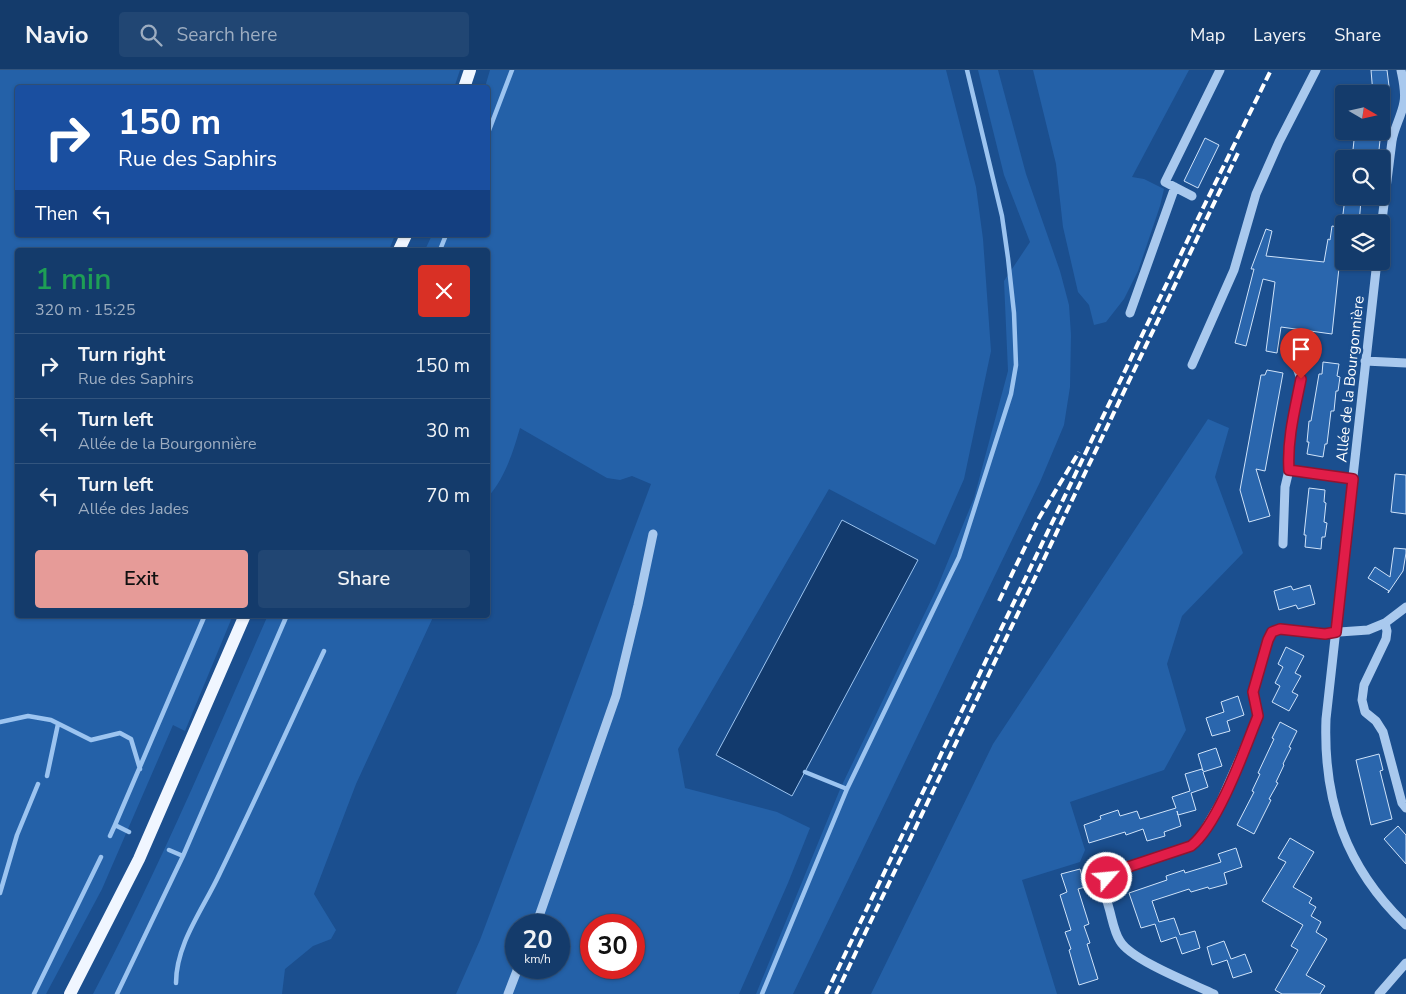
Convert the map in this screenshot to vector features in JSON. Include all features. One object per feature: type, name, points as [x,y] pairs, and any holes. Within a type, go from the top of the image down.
[{"type":"main road","points":[[465,85],[470,70]]},
{"type":"main road","points":[[70,994],[138,859],[244,618]]},
{"type":"street","points":[[1192,196],[1165,182],[1220,70]]},
{"type":"street","points":[[1192,365],[1234,270],[1256,194],[1279,142],[1316,70]]},
{"type":"street","points":[[1383,215],[1394,128],[1405,104],[1405,93],[1400,70]]},
{"type":"street","points":[[1130,313],[1175,187]]},
{"type":"street","name":"Allée de la Bourgonnière","points":[[1376,270],[1326,719],[1325,749],[1327,775],[1332,797],[1337,818],[1345,836],[1368,881],[1392,912],[1406,925]]},
{"type":"street","points":[[1365,361],[1406,363]]},
{"type":"street","points":[[1283,544],[1285,487],[1289,470],[1288,454],[1301,379],[1296,365]]},
{"type":"street","points":[[1289,470],[1353,479]]},
{"type":"street","points":[[540,914],[616,696],[653,534]]},
{"type":"street","points":[[1214,994],[1139,958],[1126,948],[1120,941],[1105,897],[1107,878],[1113,872],[1191,846],[1198,841],[1220,804],[1258,716],[1253,692],[1272,632],[1280,629],[1325,634],[1368,630],[1385,623],[1406,607]]},
{"type":"street","points":[[1385,623],[1388,631],[1386,639],[1364,685],[1362,700],[1365,712],[1376,721],[1383,732],[1402,803],[1406,808]]},
{"type":"street","points":[[1379,994],[1406,963]]},
{"type":"street","points":[[508,994],[514,979]]},
{"type":"shaded area","points":[[0,70],[460,70],[455,85],[15,85],[15,237],[394,237],[390,248],[15,248],[15,618],[232,618],[185,731],[173,725],[102,889],[46,994],[0,994]]},
{"type":"shaded area","points":[[490,70],[946,70],[976,187],[983,239],[991,351],[964,479],[935,545],[829,489],[678,749],[685,788],[777,812],[810,828],[739,994],[456,994],[480,940],[651,484],[632,476],[620,480],[607,478],[520,428],[504,473],[490,495],[490,248],[426,248],[431,237],[490,237],[490,85],[486,85]]},
{"type":"shaded area","points":[[978,70],[998,70],[1026,174],[1060,271],[1069,305],[1071,335],[1070,387],[1064,425],[1040,482],[793,994],[756,994],[841,787],[937,588],[974,498],[1008,371],[1004,281],[1030,242],[1004,175]]},
{"type":"shaded area","points":[[1033,70],[1189,70],[1132,177],[1144,179],[1164,189],[1138,271],[1124,299],[1106,322],[1094,325],[1089,305],[1078,292],[1063,227],[1056,164]]},
{"type":"shaded area","points":[[1208,419],[1229,428],[1215,477],[1243,553],[1182,616],[1167,664],[1186,730],[1164,770],[1070,802],[1085,850],[1080,862],[1022,880],[1057,994],[871,994],[993,744]]},
{"type":"shaded area","points":[[842,520],[918,560],[792,796],[716,755]]},
{"type":"shaded area","points":[[267,618],[433,618],[356,784],[314,894],[336,930],[331,939],[313,946],[285,969],[282,994],[93,994],[140,901]]},
{"type":"building","points":[[1371,70],[1387,70],[1389,85],[1372,85]]},
{"type":"building","points":[[1205,138],[1219,145],[1198,188],[1184,181]]},
{"type":"building","points":[[1354,140],[1380,140],[1379,150],[1353,150]]},
{"type":"building","points":[[1344,205],[1361,205],[1360,215],[1343,215]]},
{"type":"building","points":[[1332,226],[1335,226],[1335,270],[1339,270],[1332,334],[1281,327],[1277,353],[1266,351],[1275,282],[1263,279],[1246,346],[1235,343],[1254,269],[1251,269],[1266,229],[1272,231],[1266,256],[1324,262],[1328,239],[1330,240]]},
{"type":"building","points":[[1323,362],[1339,364],[1337,376],[1340,377],[1338,391],[1336,391],[1334,411],[1331,411],[1327,444],[1325,444],[1323,457],[1307,454],[1309,442],[1307,442],[1309,421],[1311,421],[1319,374],[1322,374]]},
{"type":"building","points":[[1267,370],[1283,373],[1265,471],[1256,469],[1270,516],[1249,522],[1240,490],[1261,375],[1265,375]]},
{"type":"building","points":[[1395,474],[1406,475],[1406,514],[1391,512]]},
{"type":"building","points":[[1309,488],[1325,490],[1324,522],[1327,523],[1325,537],[1322,537],[1321,549],[1305,547],[1306,535],[1304,535]]},
{"type":"building","points":[[1394,548],[1406,549],[1406,553],[1403,571],[1388,593],[1389,591],[1368,578],[1375,567],[1390,577]]},
{"type":"building","points":[[1310,585],[1315,604],[1298,609],[1296,605],[1279,610],[1274,591],[1291,586],[1293,590]]},
{"type":"building","points":[[1286,647],[1304,656],[1295,673],[1301,676],[1292,692],[1298,695],[1289,711],[1272,702],[1280,686],[1275,683],[1283,667],[1278,664]]},
{"type":"building","points":[[1238,696],[1244,715],[1227,721],[1230,731],[1212,736],[1206,718],[1224,712],[1221,702]]},
{"type":"building","points":[[1280,722],[1297,731],[1276,782],[1278,783],[1269,799],[1271,800],[1254,834],[1237,825],[1254,792],[1252,791],[1260,774],[1258,773]]},
{"type":"building","points":[[1216,748],[1222,766],[1203,772],[1208,787],[1191,793],[1196,810],[1178,815],[1181,826],[1164,832],[1165,836],[1147,841],[1143,829],[1126,835],[1125,832],[1089,843],[1084,825],[1101,819],[1100,816],[1118,810],[1120,816],[1137,811],[1140,819],[1176,808],[1172,797],[1190,791],[1185,774],[1202,769],[1203,771],[1198,754]]},
{"type":"building","points":[[1379,754],[1383,770],[1380,771],[1392,819],[1371,825],[1356,760]]},
{"type":"building","points":[[1398,826],[1406,835],[1406,864],[1384,839]]},
{"type":"building","points":[[1290,838],[1314,852],[1293,887],[1312,898],[1309,903],[1316,907],[1311,916],[1321,922],[1316,932],[1327,939],[1306,975],[1325,986],[1320,994],[1282,994],[1275,990],[1298,950],[1291,946],[1303,925],[1262,901],[1286,862],[1278,858]]},
{"type":"building","points":[[1236,848],[1242,867],[1224,873],[1227,884],[1191,892],[1189,889],[1152,901],[1159,922],[1174,918],[1180,935],[1195,931],[1200,948],[1182,954],[1176,937],[1161,942],[1155,924],[1141,928],[1129,893],[1167,880],[1166,876],[1184,870],[1185,873],[1221,862],[1218,854]]},
{"type":"building","points":[[1080,869],[1085,887],[1078,889],[1089,924],[1084,926],[1090,943],[1087,944],[1098,979],[1079,985],[1065,932],[1071,930],[1060,895],[1067,892],[1061,874]]},
{"type":"building","points":[[1224,941],[1231,959],[1245,954],[1252,972],[1233,978],[1227,960],[1212,965],[1207,947]]},
{"type":"waterway","points":[[490,128],[512,70]]},
{"type":"waterway","points":[[762,994],[847,789],[959,557],[1011,394],[1016,365],[1014,313],[1008,258],[1002,216],[967,70]]},
{"type":"waterway","points":[[441,248],[445,237]]},
{"type":"waterway","points":[[129,832],[115,825],[204,618]]},
{"type":"waterway","points":[[117,994],[183,856],[286,618]]},
{"type":"waterway","points":[[176,983],[180,954],[185,941],[213,888],[324,651]]},
{"type":"waterway","points":[[0,722],[28,716],[51,720],[91,740],[120,733],[131,739],[140,769]]},
{"type":"waterway","points":[[47,776],[58,724]]},
{"type":"waterway","points":[[805,772],[847,789]]},
{"type":"waterway","points":[[0,893],[17,835],[38,784]]},
{"type":"waterway","points":[[110,836],[115,825]]},
{"type":"waterway","points":[[169,850],[183,856]]},
{"type":"waterway","points":[[34,994],[101,857]]},
{"type":"railway","points":[[826,994],[1271,70]]},
{"type":"railway","points":[[836,994],[1238,153]]},
{"type":"railway","points":[[999,601],[1039,518],[1079,452]]},
{"type":"route","points":[[1107,878],[1113,872],[1191,846],[1198,841],[1220,804],[1258,716],[1253,692],[1272,632],[1280,629],[1325,634],[1336,632],[1342,592],[1353,479],[1289,470],[1288,454],[1291,428],[1301,379]]}]
